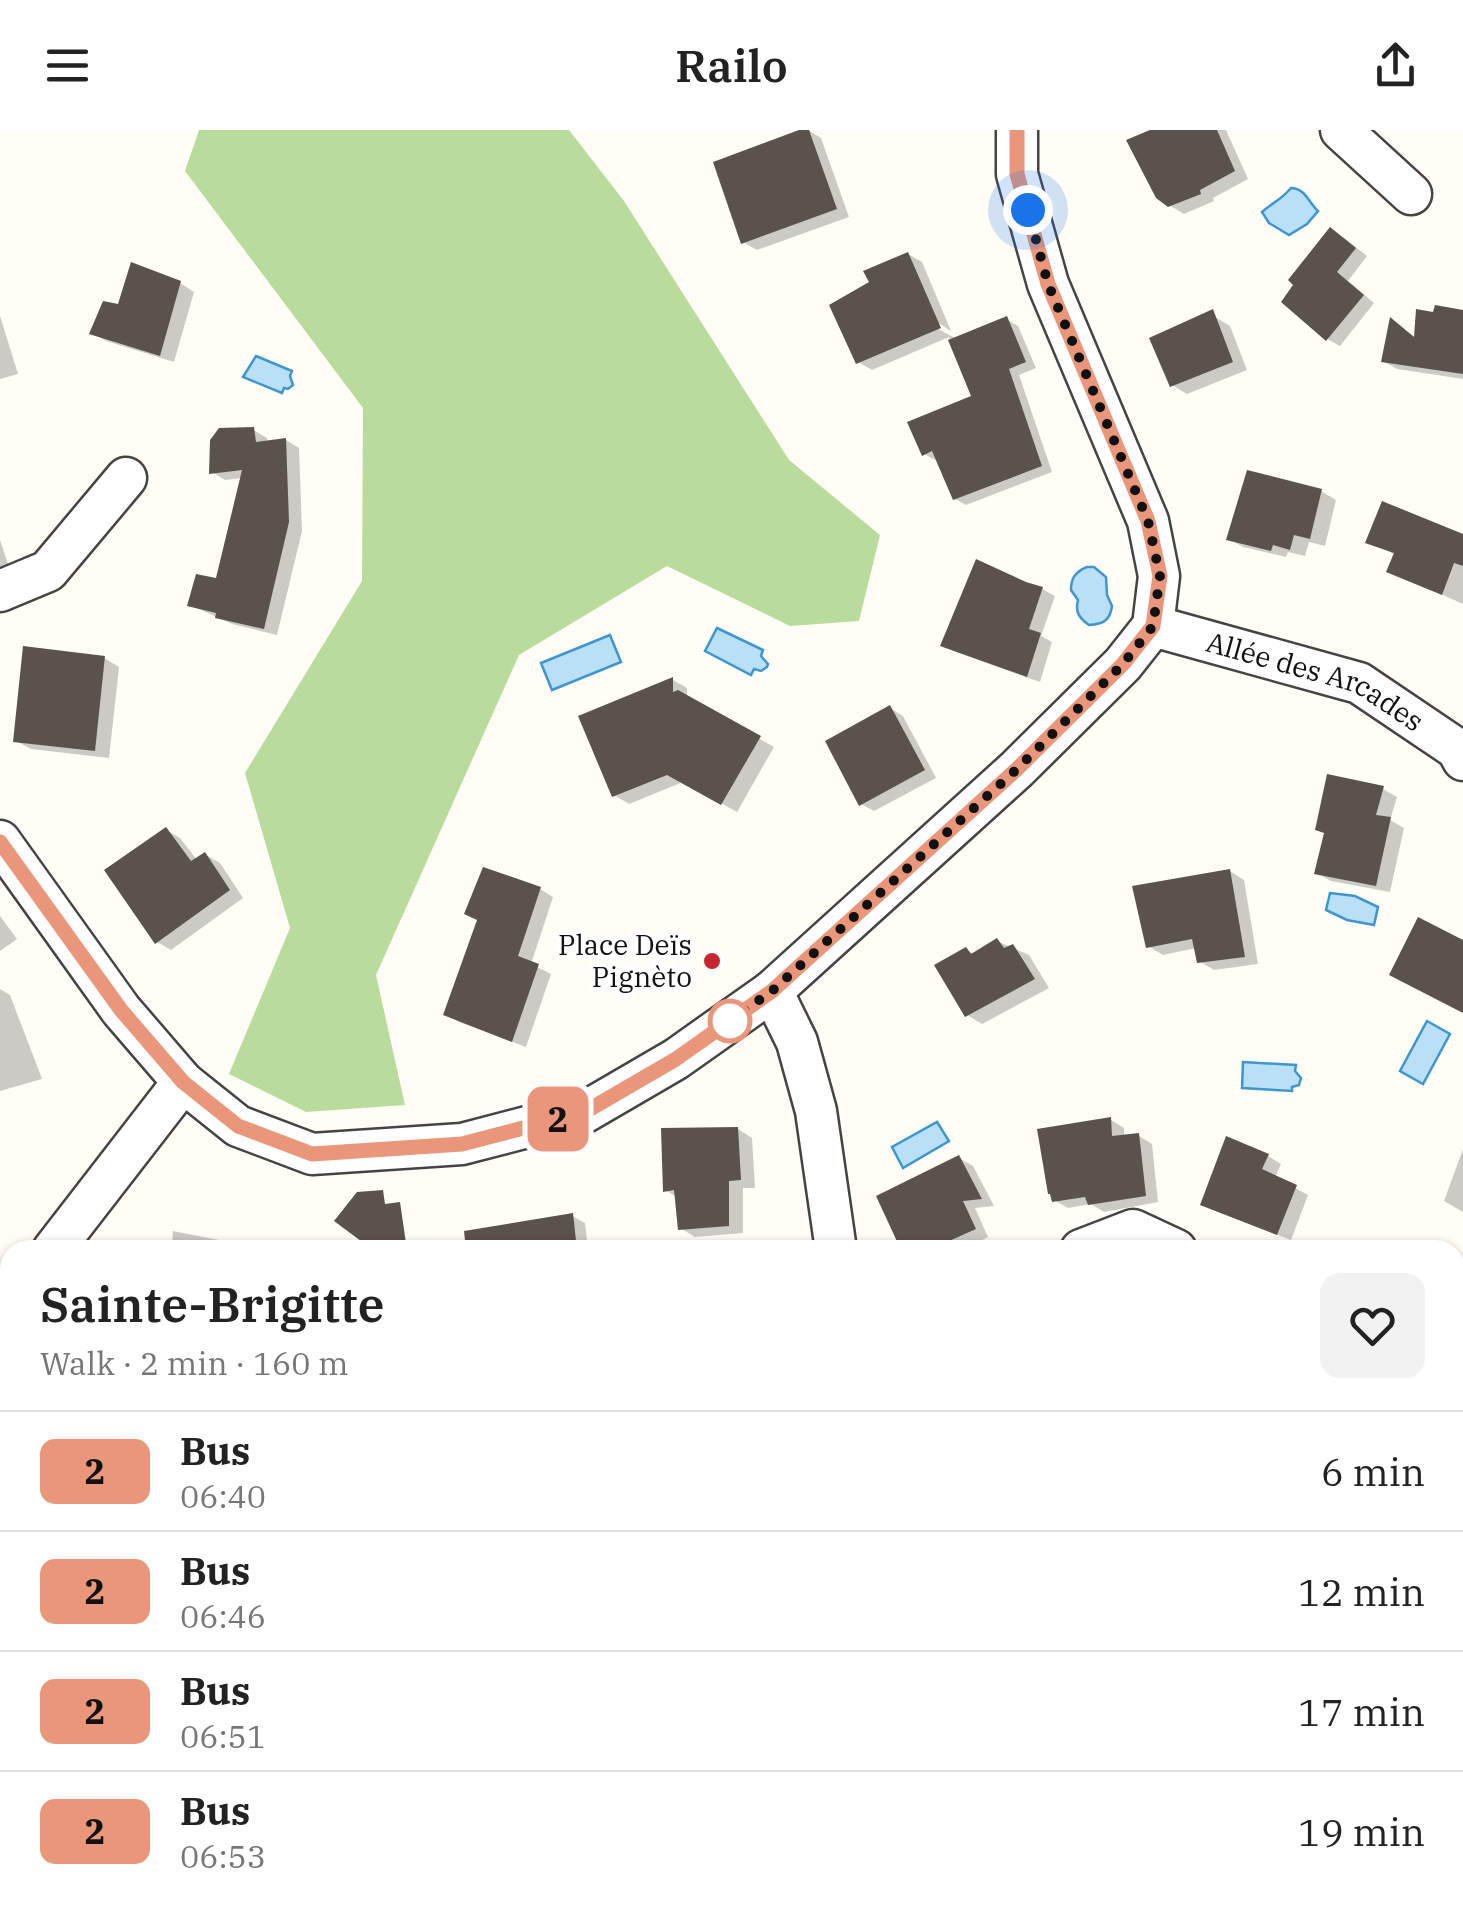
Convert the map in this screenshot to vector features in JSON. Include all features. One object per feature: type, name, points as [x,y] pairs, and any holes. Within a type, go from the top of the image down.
[{"type":"street","points":[[0,842],[121,1010],[183,1082],[238,1126],[312,1154],[462,1144],[585,1112],[676,1059],[772,991],[1017,769],[1123,664],[1153,626],[1160,576],[1148,521],[1048,284],[1017,174],[1016,130]]},
{"type":"street","points":[[1341,130],[1411,194]]},
{"type":"street","points":[[0,591],[48,571],[126,478]]},
{"type":"street","name":"Allée des Arcades","points":[[1153,626],[1359,683],[1457,749],[1463,760]]},
{"type":"street","points":[[772,991],[797,1042],[816,1111],[835,1240]]},
{"type":"street","points":[[61,1240],[183,1082]]},
{"type":"street","points":[[1107,1240],[1133,1230],[1154,1240]]},
{"type":"green space","points":[[199,130],[569,130],[624,201],[789,460],[880,535],[859,621],[790,626],[667,566],[519,655],[376,975],[405,1105],[306,1112],[229,1074],[290,928],[245,773],[362,581],[363,408],[185,171]]},
{"type":"water","points":[[1291,188],[1303,193],[1318,211],[1307,224],[1289,235],[1269,223],[1262,212]]},
{"type":"water","points":[[256,356],[292,371],[293,385],[282,393],[243,377]]},
{"type":"water","points":[[1094,567],[1106,577],[1112,606],[1110,615],[1098,624],[1089,625],[1083,620],[1071,590],[1074,576]]},
{"type":"water","points":[[717,628],[763,650],[761,656],[767,667],[761,671],[754,669],[751,675],[705,651]]},
{"type":"water","points":[[610,635],[621,662],[552,690],[541,663]]},
{"type":"water","points":[[1330,893],[1355,896],[1378,907],[1374,925],[1347,920],[1326,910]]},
{"type":"water","points":[[1427,1021],[1450,1034],[1423,1084],[1400,1071]]},
{"type":"water","points":[[1243,1062],[1296,1065],[1295,1071],[1301,1078],[1299,1085],[1292,1087],[1292,1091],[1242,1088]]},
{"type":"water","points":[[937,1122],[949,1141],[903,1168],[892,1147]]},
{"type":"building","points":[[799,130],[809,130],[837,209],[741,244],[713,162]]},
{"type":"building","points":[[1150,130],[1217,130],[1235,171],[1200,190],[1201,194],[1168,207],[1156,198],[1126,140]]},
{"type":"building","points":[[1330,227],[1356,248],[1337,272],[1364,295],[1326,341],[1281,302],[1293,285],[1288,280]]},
{"type":"building","points":[[908,252],[941,328],[856,364],[829,305],[869,282],[863,271]]},
{"type":"building","points":[[131,262],[181,281],[160,356],[89,334],[103,301],[118,304]]},
{"type":"building","points":[[1435,305],[1463,310],[1463,374],[1381,362],[1390,317],[1414,337],[1416,309],[1433,312]]},
{"type":"building","points":[[1213,309],[1233,362],[1170,387],[1149,338]]},
{"type":"building","points":[[1007,316],[1026,362],[1009,369],[1042,466],[953,500],[932,451],[922,456],[907,422],[971,396],[948,340]]},
{"type":"building","points":[[254,427],[256,442],[286,438],[289,522],[264,629],[215,618],[216,613],[187,606],[196,574],[216,578],[242,470],[209,474],[210,440],[219,428]]},
{"type":"building","points":[[1247,470],[1322,489],[1310,539],[1294,535],[1290,550],[1273,545],[1271,551],[1226,540]]},
{"type":"building","points":[[1382,501],[1463,534],[1463,566],[1454,563],[1442,595],[1386,572],[1394,553],[1365,543]]},
{"type":"building","points":[[976,559],[1043,587],[1029,629],[1041,633],[1027,677],[940,646]]},
{"type":"building","points":[[23,646],[105,656],[95,751],[13,742]]},
{"type":"building","points":[[673,677],[673,692],[678,690],[761,736],[721,805],[667,775],[612,797],[578,716]]},
{"type":"building","points":[[890,705],[925,770],[859,806],[825,741]]},
{"type":"building","points":[[1327,774],[1384,786],[1376,815],[1391,817],[1376,886],[1314,874],[1324,833],[1315,830]]},
{"type":"building","points":[[166,827],[191,861],[205,852],[230,890],[155,944],[104,870]]},
{"type":"building","points":[[483,867],[541,887],[518,956],[539,964],[512,1042],[443,1015],[477,920],[464,914]]},
{"type":"building","points":[[1230,869],[1245,957],[1197,963],[1192,939],[1146,948],[1132,886]]},
{"type":"building","points":[[1418,917],[1463,940],[1463,1013],[1389,975]]},
{"type":"building","points":[[997,938],[1004,948],[1013,944],[1035,979],[965,1017],[934,965],[966,947],[971,954]]},
{"type":"building","points":[[1111,1117],[1112,1136],[1139,1133],[1146,1196],[1088,1205],[1085,1197],[1052,1202],[1037,1129]]},
{"type":"building","points":[[738,1127],[741,1180],[729,1181],[729,1226],[678,1230],[674,1190],[663,1192],[661,1128]]},
{"type":"building","points":[[1226,1136],[1269,1154],[1262,1169],[1297,1185],[1277,1235],[1200,1205]]},
{"type":"building","points":[[959,1155],[982,1199],[963,1201],[976,1229],[951,1240],[896,1240],[876,1196]]},
{"type":"building","points":[[383,1190],[385,1204],[400,1202],[406,1240],[360,1240],[334,1221],[357,1192]]},
{"type":"building","points":[[573,1213],[576,1240],[465,1240],[464,1231]]},
{"type":"bus line","name":"2","points":[[0,842],[121,1010],[183,1082],[238,1126],[312,1154],[462,1144],[585,1112],[676,1059],[772,991],[1017,769],[1123,664],[1153,626],[1160,576],[1148,521],[1048,284],[1017,174],[1017,130]]},
{"type":"place","name":"Place Deïs Pignèto","points":[[712,961]]},
{"type":"route","points":[[730,1021],[772,991],[1017,769],[1123,664],[1153,626],[1160,576],[1148,521],[1048,284],[1028,210]]}]
